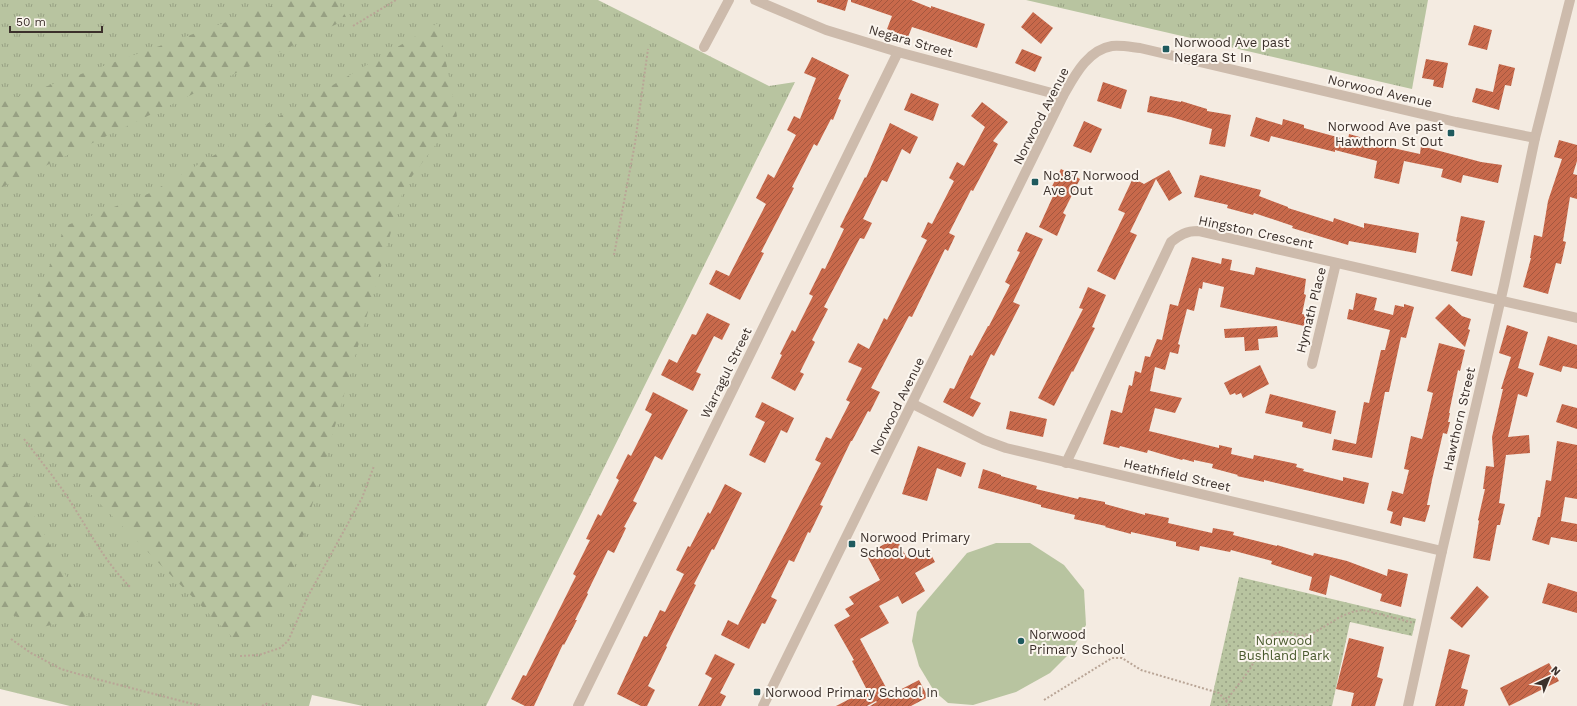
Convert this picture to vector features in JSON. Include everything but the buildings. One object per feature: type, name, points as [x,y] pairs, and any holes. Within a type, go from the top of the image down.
[{"type":"street","points":[[704,47],[729,0]]},
{"type":"street","name":"Negara Street","points":[[755,0],[826,30],[898,52],[1063,96]]},
{"type":"street","points":[[1535,138],[1570,0]]},
{"type":"street","name":"Norwood Avenue","points":[[763,706],[913,404],[1063,96],[1076,73],[1086,60],[1111,46],[1125,46],[1162,53],[1456,122],[1535,138]]},
{"type":"street","name":"Warragul Street","points":[[578,706],[898,52]]},
{"type":"street","name":"Hawthorn Street","points":[[1408,706],[1535,138]]},
{"type":"street","name":"Hingston Crescent","points":[[1066,463],[1171,242],[1188,231],[1198,231],[1577,318]]},
{"type":"street","name":"Hymath Place","points":[[1312,364],[1336,263]]},
{"type":"street","name":"Heathfield Street","points":[[913,404],[999,446],[1442,551]]},
{"type":"path","points":[[353,26],[396,0]]},
{"type":"path","points":[[614,255],[632,158],[648,50]]},
{"type":"path","points":[[24,439],[69,499],[102,554],[117,574],[131,588]]},
{"type":"path","points":[[240,656],[259,655],[280,648],[288,641],[308,596],[362,498],[374,466]]},
{"type":"path","points":[[1226,701],[1250,669],[1266,640],[1276,633],[1286,631],[1300,636],[1312,634],[1340,617],[1352,612],[1363,610],[1419,624]]},
{"type":"path","points":[[11,639],[31,653],[61,669],[201,706]]},
{"type":"path","points":[[1044,700],[1112,658],[1122,658],[1141,670],[1219,693],[1230,706]]},
{"type":"path","points":[[262,706],[268,703]]},
{"type":"green space","points":[[0,0],[598,0],[769,86],[795,82],[486,706],[363,706],[312,695],[309,706],[70,706],[0,689]]},
{"type":"green space","points":[[288,0],[337,0],[347,19],[0,188],[0,103]]},
{"type":"green space","points":[[1026,0],[1428,0],[1412,89]]},
{"type":"green space","points":[[438,23],[457,116],[404,187],[283,606],[239,644],[29,432],[33,309],[65,226],[150,193]]},
{"type":"green space","points":[[4,458],[87,616],[43,627],[0,610],[0,461]]},
{"type":"green space","points":[[996,543],[1030,543],[1064,565],[1084,590],[1086,625],[1071,652],[1050,673],[1016,692],[973,705],[948,703],[934,691],[919,666],[912,641],[917,612],[967,553]]},
{"type":"green space","name":"Norwood Bushland Park","points":[[1239,577],[1416,619],[1412,636],[1350,622],[1332,706],[1210,706]]},
{"type":"place","name":"Norwood Ave past Negara St In","points":[[1166,49]]},
{"type":"place","name":"Norwood Ave past Hawthorn St Out","points":[[1451,133]]},
{"type":"place","name":"No.87 Norwood Ave Out","points":[[1035,182]]},
{"type":"place","name":"Norwood Primary School Out","points":[[852,544]]},
{"type":"place","name":"Norwood Primary School","points":[[1021,641]]},
{"type":"place","name":"Norwood Primary School In","points":[[757,692]]}]
